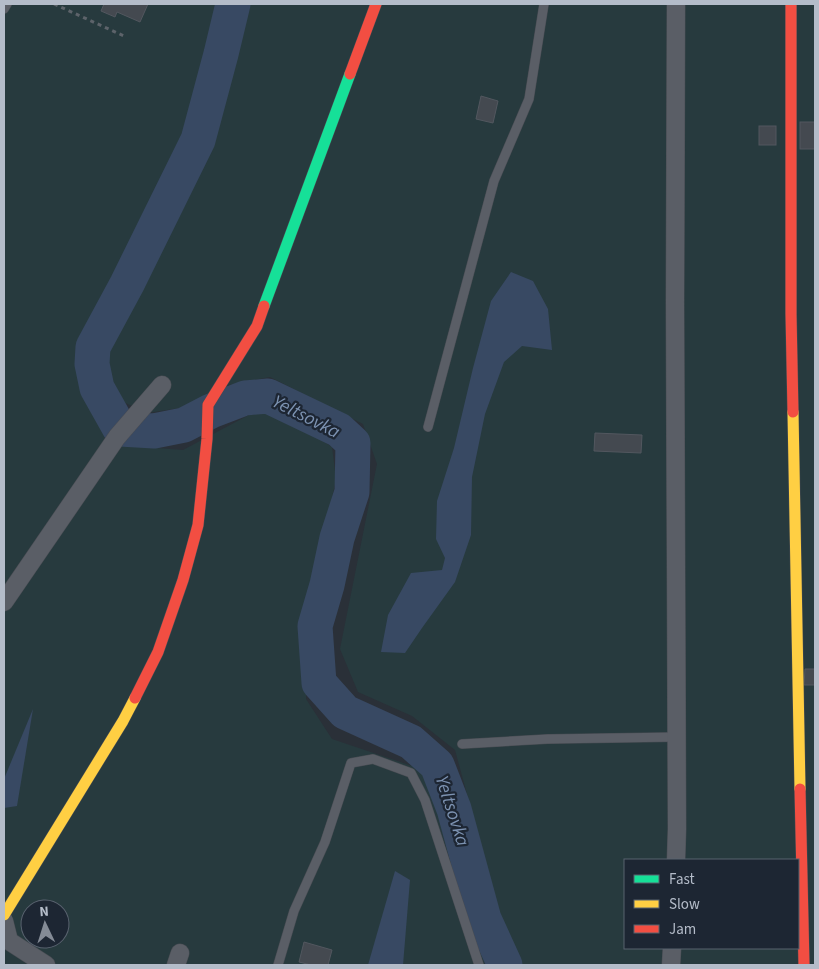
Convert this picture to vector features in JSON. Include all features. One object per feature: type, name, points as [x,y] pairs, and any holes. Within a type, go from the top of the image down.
[{"type":"street","points":[[4,915],[123,721],[158,652],[183,580],[198,525],[208,439],[208,405],[257,326],[376,4]]},
{"type":"street","points":[[676,4],[676,859]]},
{"type":"street","points":[[790,4],[791,314],[804,965]]},
{"type":"street","points":[[4,602],[117,437],[162,385]]},
{"type":"street","points":[[4,921],[9,941],[46,965]]},
{"type":"street","points":[[671,965],[672,949]]},
{"type":"lane","points":[[4,9],[7,4]]},
{"type":"lane","points":[[428,426],[494,182],[529,99],[544,4]]},
{"type":"lane","points":[[462,744],[548,739],[677,737]]},
{"type":"lane","points":[[278,965],[294,911],[325,842],[351,763],[373,759],[411,773],[425,800],[479,965]]},
{"type":"path","points":[[54,4],[124,36]]},
{"type":"green space","points":[[4,4],[227,4],[213,67],[185,155],[118,287],[84,332],[79,362],[89,397],[118,445],[183,450],[268,405],[332,447],[336,479],[308,616],[306,699],[332,739],[430,772],[486,965],[4,965]]},
{"type":"green space","points":[[243,4],[815,4],[815,965],[519,965],[501,919],[455,750],[412,716],[358,692],[340,649],[377,464],[363,424],[270,377],[229,385],[180,408],[147,413],[115,398],[104,372],[103,347],[198,162]]},
{"type":"water","points":[[511,272],[533,281],[548,309],[552,350],[522,346],[504,362],[485,414],[472,477],[471,535],[455,582],[405,653],[381,652],[388,615],[411,573],[442,570],[445,558],[436,539],[437,501],[454,448],[491,301]]},
{"type":"water","points":[[33,709],[17,806],[4,808],[4,779]]},
{"type":"water","points":[[395,871],[410,880],[403,965],[368,965]]},
{"type":"building","points":[[104,4],[148,4],[140,22],[117,12],[115,17],[101,11]]},
{"type":"building","points":[[481,96],[498,101],[493,123],[476,119]]},
{"type":"building","points":[[800,122],[815,122],[815,149],[800,149]]},
{"type":"building","points":[[759,126],[776,126],[776,145],[759,145]]},
{"type":"building","points":[[595,433],[642,435],[641,453],[594,451]]},
{"type":"building","points":[[805,669],[815,669],[815,685],[804,685]]},
{"type":"building","points":[[304,942],[332,950],[328,965],[311,965],[299,962]]},
{"type":"waterway","name":"Yeltsovka","points":[[233,4],[198,140],[127,284],[93,347],[92,364],[97,388],[120,429],[154,431],[184,425],[211,411],[245,398],[268,396],[339,430],[353,443],[352,492],[337,538],[327,585],[315,626],[319,683],[345,712],[411,742],[437,765],[454,809],[484,919],[505,965]]},
{"type":"traffic: fast","points":[[264,306],[350,74]]},
{"type":"traffic: slow","points":[[793,412],[800,789]]},
{"type":"traffic: slow","points":[[4,915],[123,721],[135,698]]},
{"type":"traffic: jam","points":[[350,74],[376,4]]},
{"type":"traffic: jam","points":[[791,4],[791,314],[793,412]]},
{"type":"traffic: jam","points":[[135,698],[158,652],[183,580],[198,525],[207,439],[208,405],[257,326],[264,306]]},
{"type":"traffic: jam","points":[[800,789],[804,965]]}]
